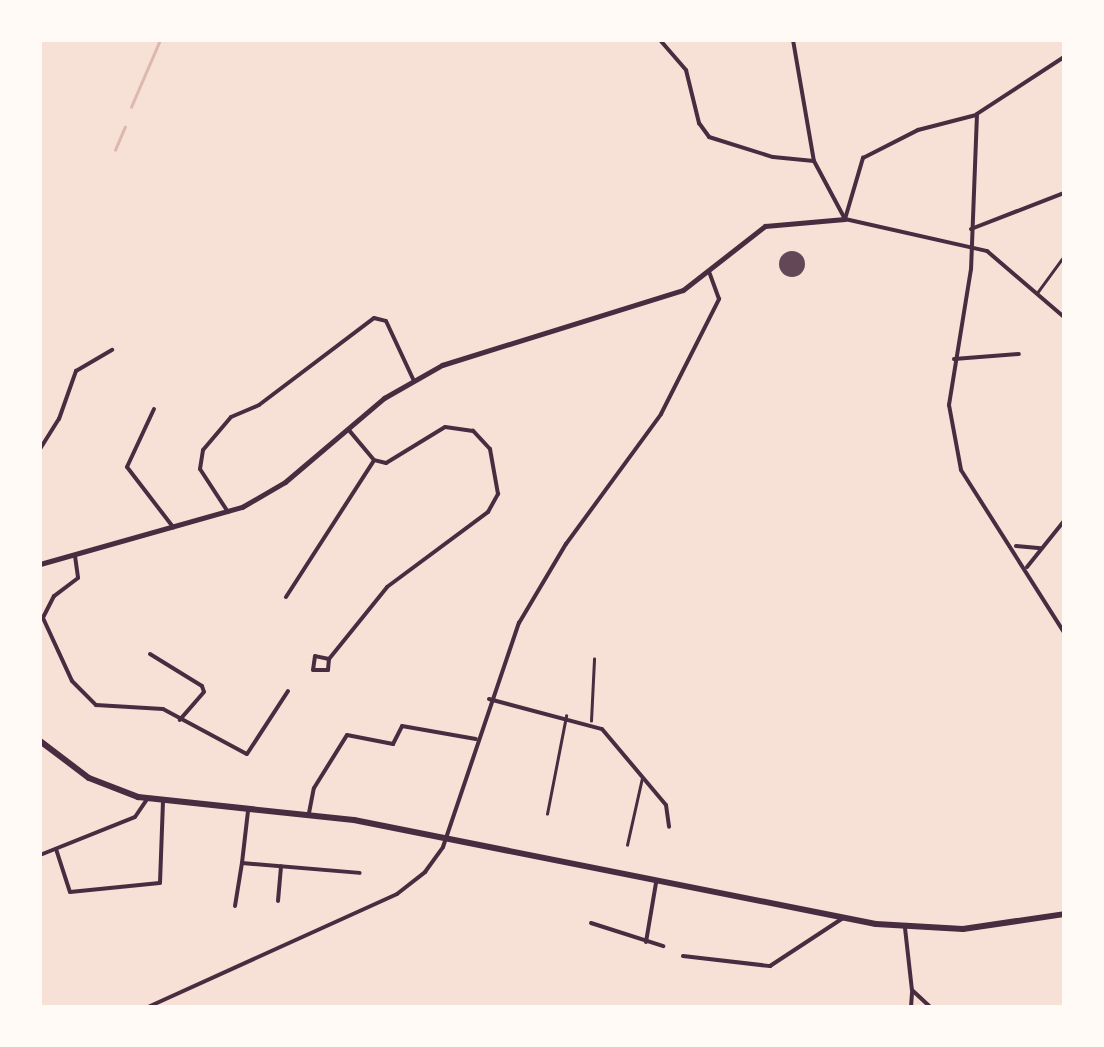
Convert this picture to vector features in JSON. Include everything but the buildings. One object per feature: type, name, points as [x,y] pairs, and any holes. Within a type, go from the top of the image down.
[{"type":"main road","points":[[40,741],[89,778],[147,798],[309,814],[844,918],[905,928],[986,928],[1064,914]]},
{"type":"street","points":[[660,40],[686,70],[699,123],[709,137],[774,157],[814,160]]},
{"type":"street","points":[[793,40],[814,160],[845,219]]},
{"type":"street","points":[[845,219],[863,158],[918,130],[977,114],[1064,57]]},
{"type":"street","points":[[977,114],[970,247],[952,359],[956,456],[1064,632]]},
{"type":"street","points":[[970,230],[1064,193]]},
{"type":"street","points":[[40,564],[228,512],[276,489],[413,379],[464,356],[683,290],[710,274],[754,231],[845,219],[970,247],[997,256],[1064,317]]},
{"type":"street","points":[[148,1007],[398,894],[425,872],[445,838],[490,699],[541,584],[672,393],[719,299],[710,274]]},
{"type":"street","points":[[228,512],[200,469],[203,450],[231,416],[259,405],[374,318],[386,321],[413,379]]},
{"type":"street","points":[[40,449],[60,419],[76,371],[112,350]]},
{"type":"street","points":[[952,359],[1019,354]]},
{"type":"street","points":[[154,409],[127,467],[174,528]]},
{"type":"street","points":[[329,659],[388,587],[488,512],[498,494],[499,472],[490,450],[459,426],[446,427],[404,457],[374,460]]},
{"type":"street","points":[[348,429],[374,460]]},
{"type":"street","points":[[286,597],[374,460]]},
{"type":"street","points":[[1027,568],[1064,521]]},
{"type":"street","points":[[1013,545],[1041,548]]},
{"type":"street","points":[[75,554],[78,578],[54,596],[42,618],[72,681],[96,705],[136,704],[180,720],[247,754],[288,692]]},
{"type":"street","points":[[150,654],[202,686],[204,692],[180,720]]},
{"type":"street","points":[[490,699],[591,721],[666,805],[669,827]]},
{"type":"street","points":[[309,814],[314,788],[347,736],[393,744],[402,726],[476,739]]},
{"type":"street","points":[[40,855],[135,817],[147,798]]},
{"type":"street","points":[[56,850],[70,892],[160,883],[162,801]]},
{"type":"street","points":[[235,906],[248,809]]},
{"type":"street","points":[[242,863],[360,873]]},
{"type":"street","points":[[278,901],[281,866]]},
{"type":"street","points":[[646,942],[657,880]]},
{"type":"street","points":[[682,956],[770,966],[844,918]]},
{"type":"street","points":[[591,922],[663,946]]},
{"type":"street","points":[[905,928],[911,1007]]},
{"type":"street","points":[[912,990],[930,1007]]},
{"type":"lane","points":[[1036,293],[1064,256]]},
{"type":"lane","points":[[591,721],[594,659]]},
{"type":"lane","points":[[547,814],[566,716]]},
{"type":"lane","points":[[627,844],[642,777]]},
{"type":"waterway","points":[[131,107],[160,40]]},
{"type":"waterway","points":[[115,150],[125,127]]}]
